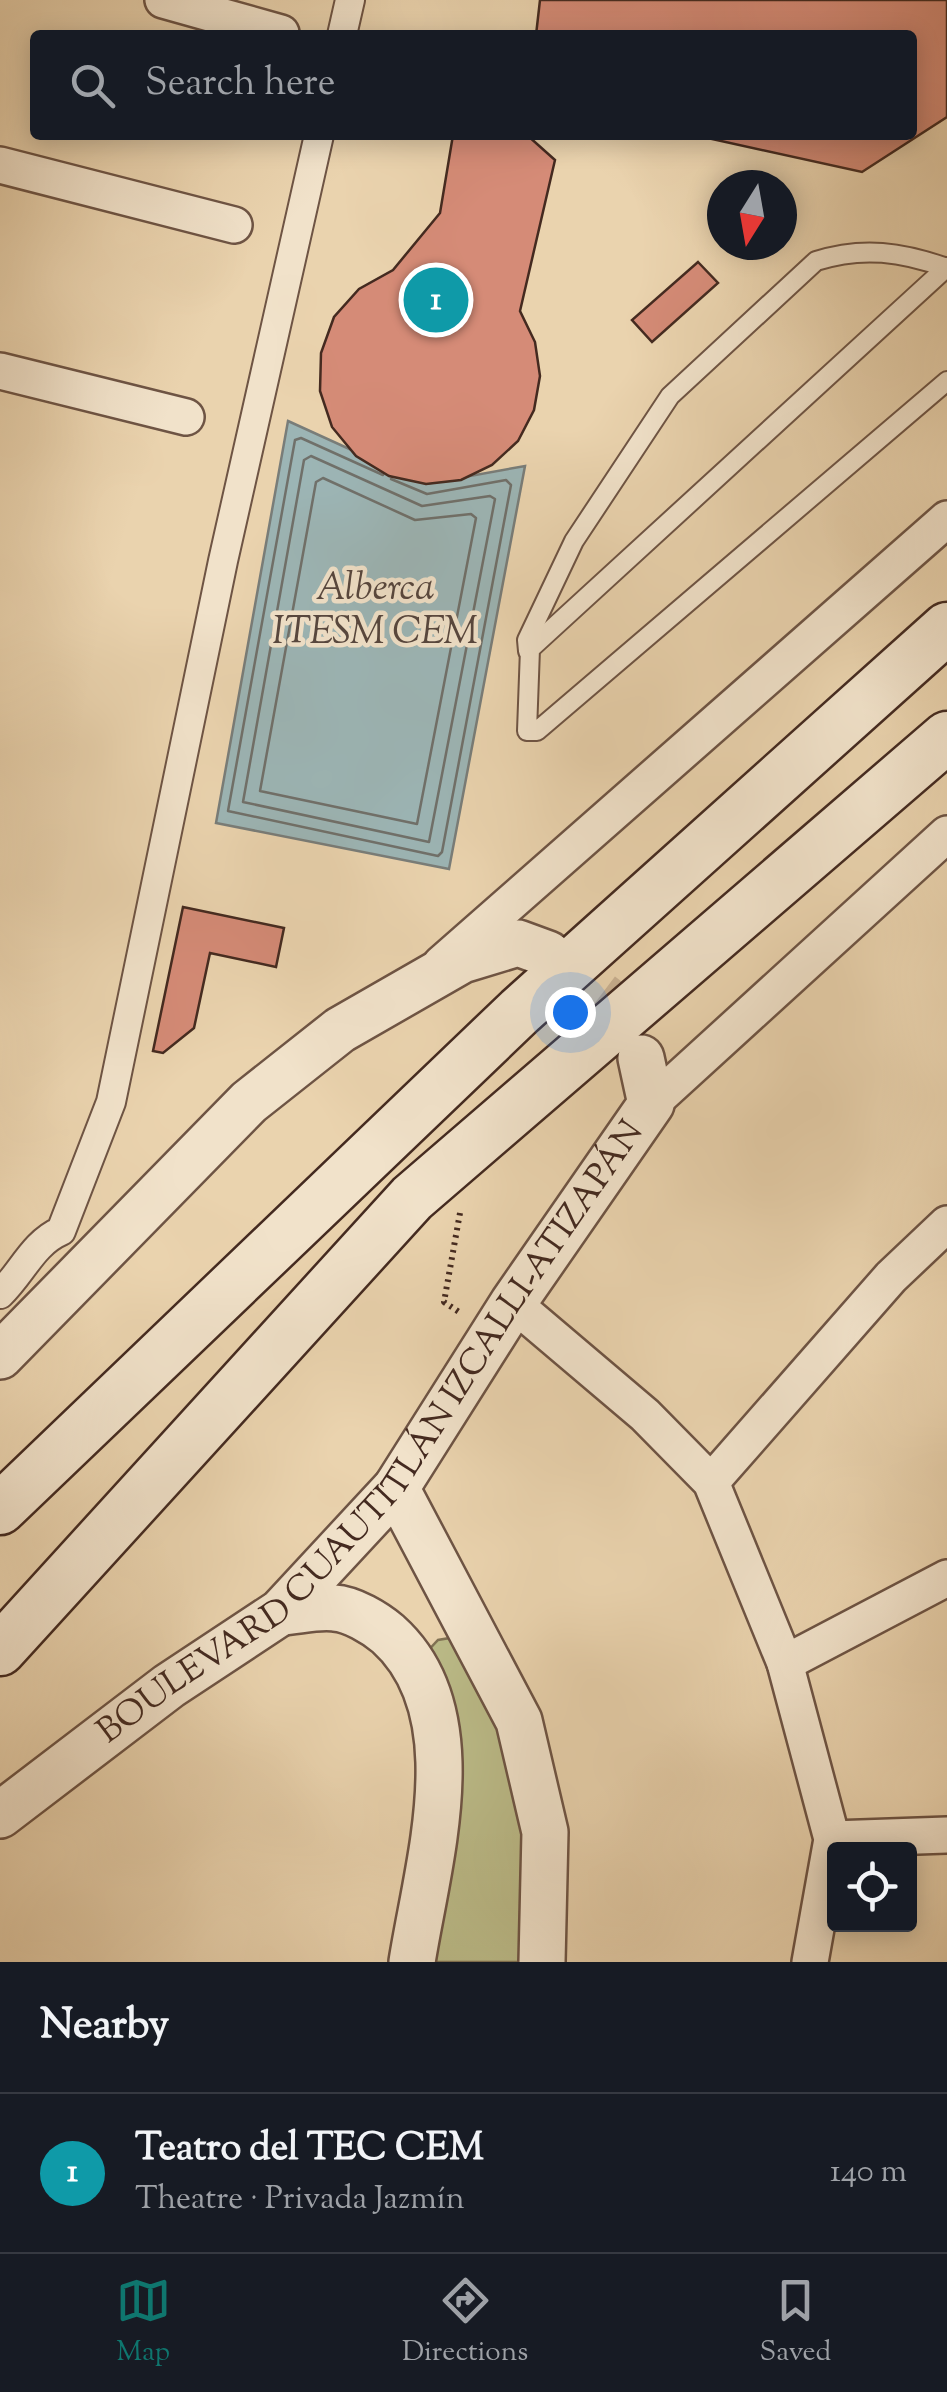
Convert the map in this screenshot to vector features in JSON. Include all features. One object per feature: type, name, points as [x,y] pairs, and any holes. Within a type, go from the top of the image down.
[{"type":"main road","points":[[0,1509],[520,1011],[947,628]]},
{"type":"main road","points":[[0,1650],[412,1198],[947,738]]},
{"type":"main road","points":[[217,1302],[203,1327],[203,1342],[213,1356],[224,1361],[259,1365]]},
{"type":"street","points":[[163,0],[269,30]]},
{"type":"street","points":[[343,30],[350,0]]},
{"type":"street","points":[[0,1294],[42,1239],[61,1231],[110,1102],[223,562],[319,140]]},
{"type":"street","points":[[0,164],[234,225]]},
{"type":"street","points":[[0,371],[186,417]]},
{"type":"street","points":[[408,992],[947,519]]},
{"type":"street","name":"BOULEVARD CUAUTITLÁN IZCALLI-ATIZAPÁN","points":[[0,1815],[169,1686],[281,1612],[396,1488],[505,1314],[652,1104],[947,834]]},
{"type":"street","points":[[0,1356],[249,1102],[340,1030],[462,960],[518,942],[548,954]]},
{"type":"street","points":[[640,1058],[652,1104]]},
{"type":"street","points":[[712,1482],[891,1277],[947,1224]]},
{"type":"street","points":[[505,1314],[645,1415],[712,1482],[785,1663],[832,1839],[810,1962]]},
{"type":"street","points":[[396,1488],[470,1622],[519,1722],[545,1832],[542,1962]]},
{"type":"street","points":[[785,1663],[947,1578]]},
{"type":"street","points":[[281,1612],[337,1607],[377,1624],[412,1656],[435,1708],[441,1763],[412,1962]]},
{"type":"street","points":[[412,1656],[431,1629],[470,1622]]},
{"type":"street","points":[[832,1839],[947,1835]]},
{"type":"lane","points":[[947,268],[893,252],[856,251],[816,261],[670,396],[574,541],[527,640],[524,723],[532,732],[947,381]]},
{"type":"lane","points":[[528,651],[947,268]]},
{"type":"path","points":[[472,1146],[444,1302],[490,1332],[505,1314]]},
{"type":"green space","points":[[462,1636],[512,1727],[536,1832],[530,1962],[422,1962],[423,1656],[438,1640]]},
{"type":"water","name":"Alberca ITESM CEM","points":[[288,421],[426,484],[525,466],[449,869],[216,823]]},
{"type":"building","points":[[540,0],[947,0],[947,117],[917,136],[917,30],[537,30]]},
{"type":"building","points":[[452,140],[533,140],[555,160],[520,311],[535,342],[540,376],[534,410],[518,441],[492,465],[461,480],[426,484],[389,476],[356,456],[332,427],[320,391],[321,353],[334,317],[359,289],[393,270],[440,213]]},
{"type":"building","points":[[717,140],[911,140],[862,172]]},
{"type":"building","points":[[698,262],[718,283],[652,342],[632,320]]},
{"type":"building","points":[[183,907],[284,928],[276,967],[210,953],[194,1028],[163,1053],[153,1051]]},
{"type":"tunnel","points":[[548,954],[606,998],[638,1052]]},
{"type":"place","name":"Teatro del TEC CEM","points":[[436,300]]}]
